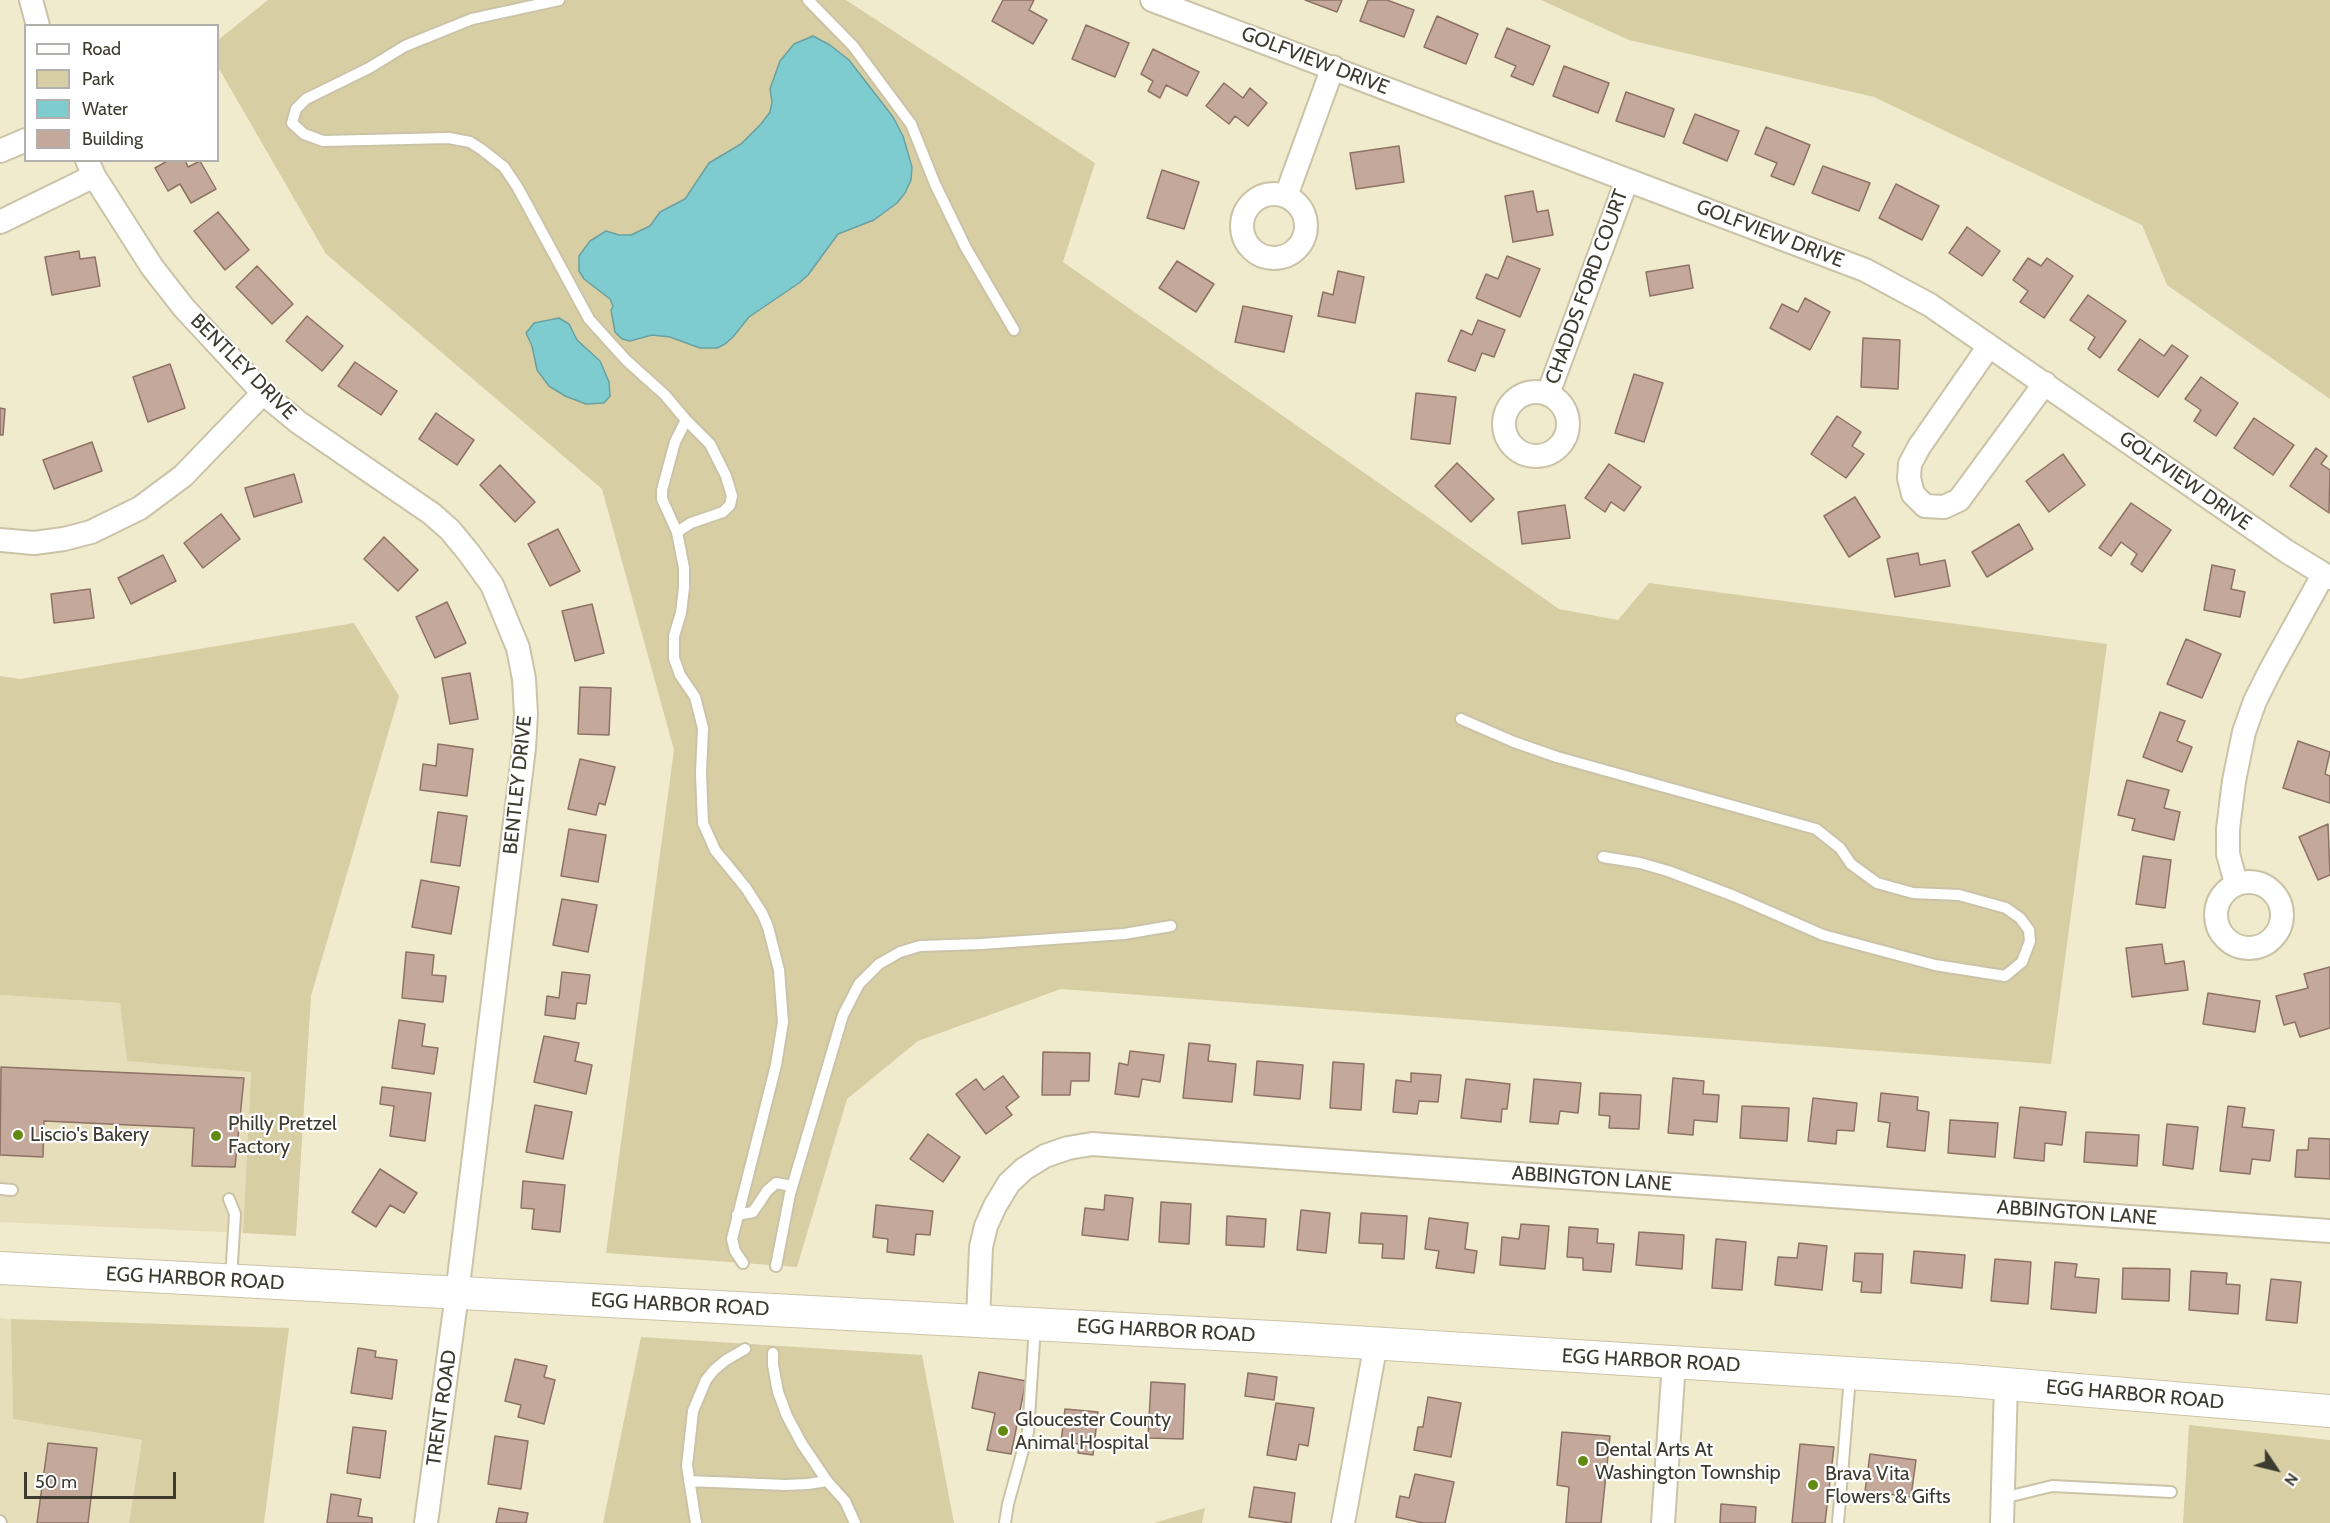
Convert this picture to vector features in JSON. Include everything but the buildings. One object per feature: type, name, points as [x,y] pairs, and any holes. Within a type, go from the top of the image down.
[{"type":"main road","name":"EGG HARBOR ROAD","points":[[0,1268],[1376,1343],[2006,1384],[2330,1411]]},
{"type":"street","points":[[31,0],[38,24]]},
{"type":"street","name":"GOLFVIEW DRIVE","points":[[1152,0],[1865,270],[1930,305],[2327,576]]},
{"type":"street","points":[[1287,196],[1333,67]]},
{"type":"street","points":[[0,152],[24,141]]},
{"type":"street","points":[[0,222],[90,168]]},
{"type":"street","name":"BENTLEY DRIVE","points":[[90,168],[152,267],[184,308],[263,393],[307,429],[432,514],[450,530],[492,585],[518,648],[524,679],[526,714],[524,748],[457,1294]]},
{"type":"street","name":"CHADDS FORD COURT","points":[[1548,394],[1627,180]]},
{"type":"street","points":[[1989,346],[1919,447],[1910,464],[1909,478],[1913,494],[1925,506],[1944,507],[1959,500],[2045,384]]},
{"type":"street","points":[[0,540],[34,543],[64,539],[91,532],[140,508],[183,476],[263,393]]},
{"type":"street","points":[[2236,883],[2228,854],[2228,829],[2234,781],[2244,732],[2255,701],[2270,671],[2327,576]]},
{"type":"street","name":"ABBINGTON LANE","points":[[978,1320],[981,1247],[986,1226],[1009,1183],[1024,1168],[1046,1156],[1068,1148],[1092,1144],[2330,1231]]},
{"type":"street","name":"TRENT ROAD","points":[[426,1523],[457,1294]]},
{"type":"street","points":[[1343,1523],[1376,1343]]},
{"type":"street","points":[[1663,1523],[1674,1362]]},
{"type":"street","points":[[2002,1523],[2006,1384]]},
{"type":"lane","points":[[559,0],[472,20],[405,46],[369,69],[306,99],[296,109],[292,123],[304,135],[323,141],[449,138],[470,142],[504,167],[518,188],[589,319],[626,360],[665,395],[710,444],[726,476],[732,496],[730,505],[723,512],[691,523],[677,532]]},
{"type":"lane","points":[[808,0],[854,46],[911,124],[938,190],[966,248],[1014,330]]},
{"type":"lane","points":[[686,420],[675,442],[662,490],[662,499],[677,532],[684,568],[681,612],[674,636],[674,658],[680,675],[695,697],[703,728],[701,773],[703,823],[708,839],[719,858],[746,888],[762,913],[772,940],[779,970],[783,1022],[756,1149],[737,1215],[732,1246],[744,1263]]},
{"type":"lane","points":[[1461,719],[1514,742],[1557,757],[1815,829],[1840,848],[1851,864],[1876,883],[1913,893],[1959,895],[2006,908],[2020,918],[2029,930],[2030,941],[2022,962],[2005,976],[1935,965],[1823,935],[1734,896],[1668,871],[1641,863],[1603,857]]},
{"type":"lane","points":[[776,1266],[792,1186],[843,1015],[859,984],[879,964],[900,952],[920,946],[1117,935],[1171,926]]},
{"type":"lane","points":[[737,1215],[753,1212],[767,1191],[776,1183],[792,1186]]},
{"type":"lane","points":[[0,1189],[12,1190]]},
{"type":"lane","points":[[229,1199],[235,1214],[231,1281]]},
{"type":"lane","points":[[1005,1523],[1028,1432],[1035,1323]]},
{"type":"lane","points":[[696,1523],[689,1481],[687,1450],[690,1424],[706,1380],[726,1360],[745,1348]]},
{"type":"lane","points":[[773,1353],[778,1392],[787,1416],[802,1444],[827,1481],[845,1502],[855,1523]]},
{"type":"lane","points":[[1838,1523],[1850,1373]]},
{"type":"lane","points":[[689,1481],[785,1485],[827,1481]]},
{"type":"lane","points":[[2003,1498],[2052,1486],[2171,1492]]},
{"type":"shaded area","points":[[0,995],[120,1003],[128,1061],[251,1072],[243,1233],[0,1222]]},
{"type":"shaded area","points":[[0,1318],[11,1319],[13,1418],[142,1440],[129,1523],[0,1523]]},
{"type":"green space","points":[[268,0],[846,0],[1095,163],[1063,262],[1559,609],[1618,620],[1649,583],[2107,644],[2051,1064],[1061,989],[918,1041],[847,1099],[797,1267],[606,1253],[674,750],[602,489],[326,254],[219,69],[219,39]]},
{"type":"green space","points":[[1541,0],[2330,0],[2330,399],[2167,285],[2142,225],[1874,97],[1629,40]]},
{"type":"green space","points":[[354,623],[399,696],[311,996],[296,1236],[243,1233],[251,1072],[127,1061],[120,1003],[0,995],[0,676],[20,679]]},
{"type":"green space","points":[[11,1319],[289,1328],[264,1523],[129,1523],[142,1440],[13,1419]]},
{"type":"green space","points":[[641,1337],[922,1355],[954,1523],[603,1523]]},
{"type":"green space","points":[[2189,1425],[2330,1440],[2330,1523],[2183,1523]]},
{"type":"green space","points":[[1205,1508],[1202,1523],[1154,1523]]},
{"type":"water","points":[[813,36],[830,45],[849,60],[893,117],[903,136],[912,167],[911,180],[905,193],[897,203],[874,220],[838,234],[808,275],[749,317],[725,344],[717,348],[700,348],[670,337],[652,335],[630,341],[622,339],[615,332],[611,310],[613,306],[610,299],[584,279],[579,271],[579,256],[590,241],[606,231],[619,235],[631,235],[650,226],[660,212],[685,199],[709,163],[741,144],[761,124],[770,112],[772,102],[770,89],[780,61],[794,44]]},
{"type":"water","points":[[559,318],[569,324],[577,340],[600,361],[609,382],[610,396],[604,403],[586,404],[565,396],[549,386],[537,370],[532,346],[526,333],[534,323]]},
{"type":"place","name":"Liscio's Bakery","points":[[18,1135]]},
{"type":"place","name":"Philly Pretzel Factory","points":[[216,1136]]},
{"type":"place","name":"Gloucester County Animal Hospital","points":[[1003,1431]]},
{"type":"place","name":"Dental Arts At Washington Township","points":[[1583,1461]]},
{"type":"place","name":"Brava Vita Flowers & Gifts","points":[[1813,1485]]}]
